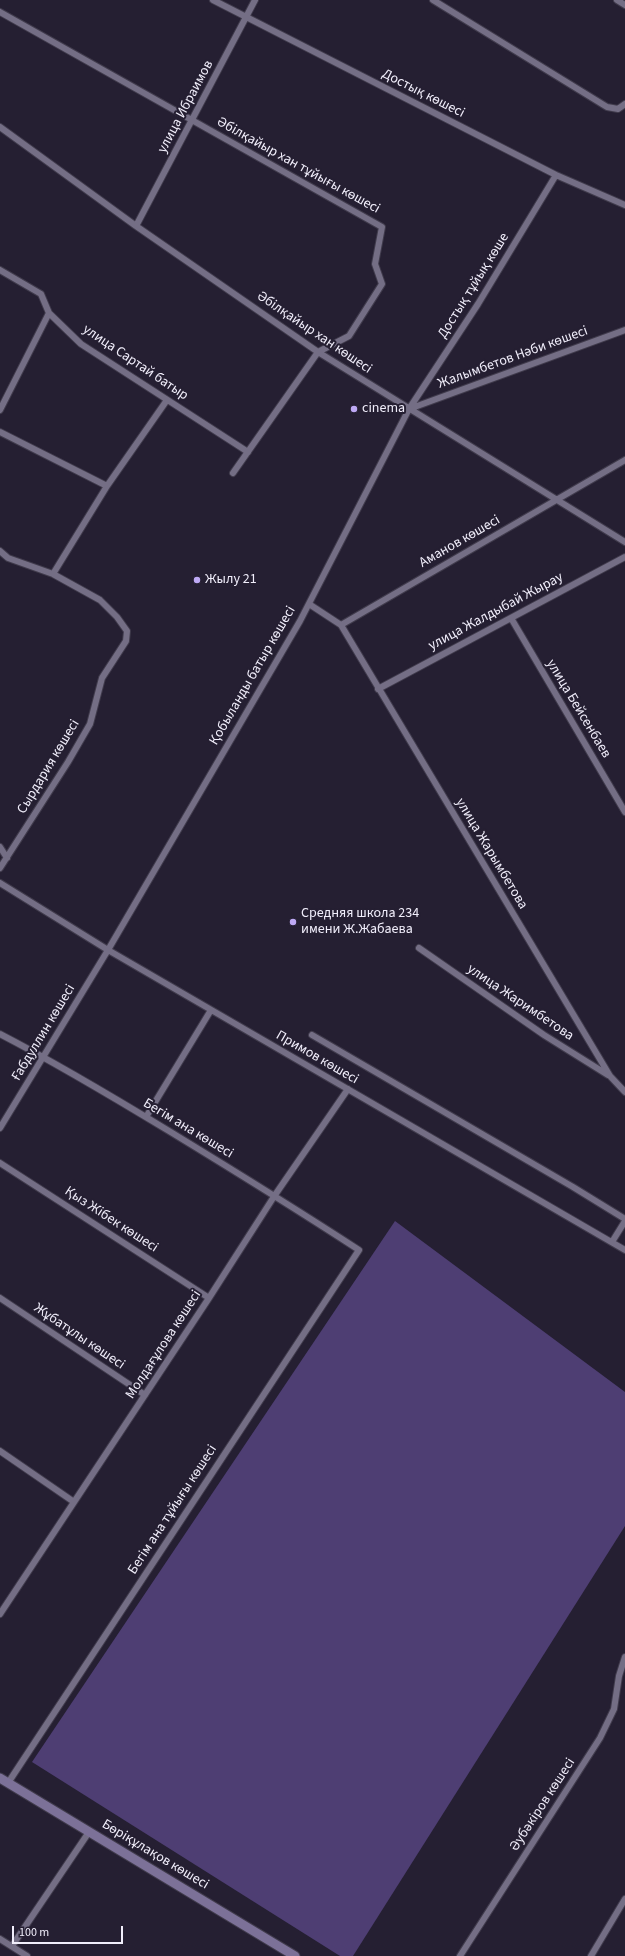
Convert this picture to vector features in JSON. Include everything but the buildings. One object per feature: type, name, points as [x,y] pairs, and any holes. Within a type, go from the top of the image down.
[{"type":"street","name":"Достық көшесі","points":[[213,0],[556,175],[625,205]]},
{"type":"street","name":"улица Ибраимов","points":[[136,226],[255,0]]},
{"type":"street","points":[[433,0],[607,107],[618,109],[625,104]]},
{"type":"street","points":[[617,0],[625,5]]},
{"type":"street","name":"Әбілқайыр хан тұйығы көшесі","points":[[0,12],[382,227],[375,264],[382,284],[349,336],[318,352],[233,473]]},
{"type":"street","name":"Әбілқайыр хан көшесі","points":[[0,127],[136,226],[318,352],[625,542]]},
{"type":"street","name":"Достық тұйық көше","points":[[409,409],[478,304],[556,175]]},
{"type":"street","name":"улица Сартай батыр","points":[[0,270],[41,294],[48,313],[81,344],[248,452]]},
{"type":"street","points":[[0,410],[48,313]]},
{"type":"street","name":"Жалымбетов Нәби көшесі","points":[[409,409],[625,330]]},
{"type":"street","points":[[0,550],[8,558],[53,574],[107,486],[167,400]]},
{"type":"street","name":"Қобыланды батыр көшесі","points":[[108,950],[309,604],[409,409]]},
{"type":"street","points":[[0,432],[107,486]]},
{"type":"street","name":"Аманов көшесі","points":[[341,625],[625,460]]},
{"type":"street","name":"улица Жалдыбай Жырау","points":[[378,689],[625,557]]},
{"type":"street","name":"Сырдария көшесі","points":[[0,868],[68,762],[90,724],[102,678],[126,641],[127,631],[117,617],[100,600],[53,574]]},
{"type":"street","points":[[309,604],[341,625]]},
{"type":"street","name":"улица Бейсенбаев","points":[[511,618],[625,812]]},
{"type":"street","name":"улица Жарымбетова","points":[[341,625],[610,1076],[625,1092]]},
{"type":"street","points":[[0,847],[7,858]]},
{"type":"street","name":"Примов көшесі","points":[[0,883],[108,950],[625,1250]]},
{"type":"street","name":"улица Жаримбетова","points":[[419,948],[544,1035],[610,1076]]},
{"type":"street","name":"Ғабдуллин көшесі","points":[[0,1128],[108,950]]},
{"type":"street","points":[[146,1117],[211,1010]]},
{"type":"street","name":"Бегім ана көшесі","points":[[0,1034],[44,1056],[146,1117],[275,1195],[359,1250]]},
{"type":"street","points":[[312,1035],[573,1187],[625,1220],[612,1242]]},
{"type":"street","name":"Молдағұлова көшесі","points":[[0,1613],[145,1396],[275,1195],[348,1089]]},
{"type":"street","name":"Қыз Жібек көшесі","points":[[0,1163],[209,1298]]},
{"type":"street","name":"Бегім ана тұйығы көшесі","points":[[4,1780],[359,1250]]},
{"type":"street","name":"Жұбатұлы көшесі","points":[[0,1298],[145,1396]]},
{"type":"street","points":[[0,1451],[74,1502]]},
{"type":"street","name":"Әубәкіров көшесі","points":[[460,1956],[600,1738],[614,1709],[619,1676],[625,1657]]},
{"type":"street","name":"Бөріқұлақов көшесі","points":[[4,1780],[295,1956]]},
{"type":"street","points":[[12,1946],[89,1832]]},
{"type":"street","points":[[591,1956],[625,1899]]},
{"type":"street","points":[[0,1939],[27,1956]]},
{"type":"shaded area","points":[[395,1221],[625,1392],[625,1526],[353,1956],[340,1956],[32,1762]]},
{"type":"place","name":"cinema","points":[[354,409]]},
{"type":"place","name":"Жылу 21","points":[[197,580]]},
{"type":"place","name":"Средняя школа 234 имени Ж.Жабаева","points":[[293,922]]}]
